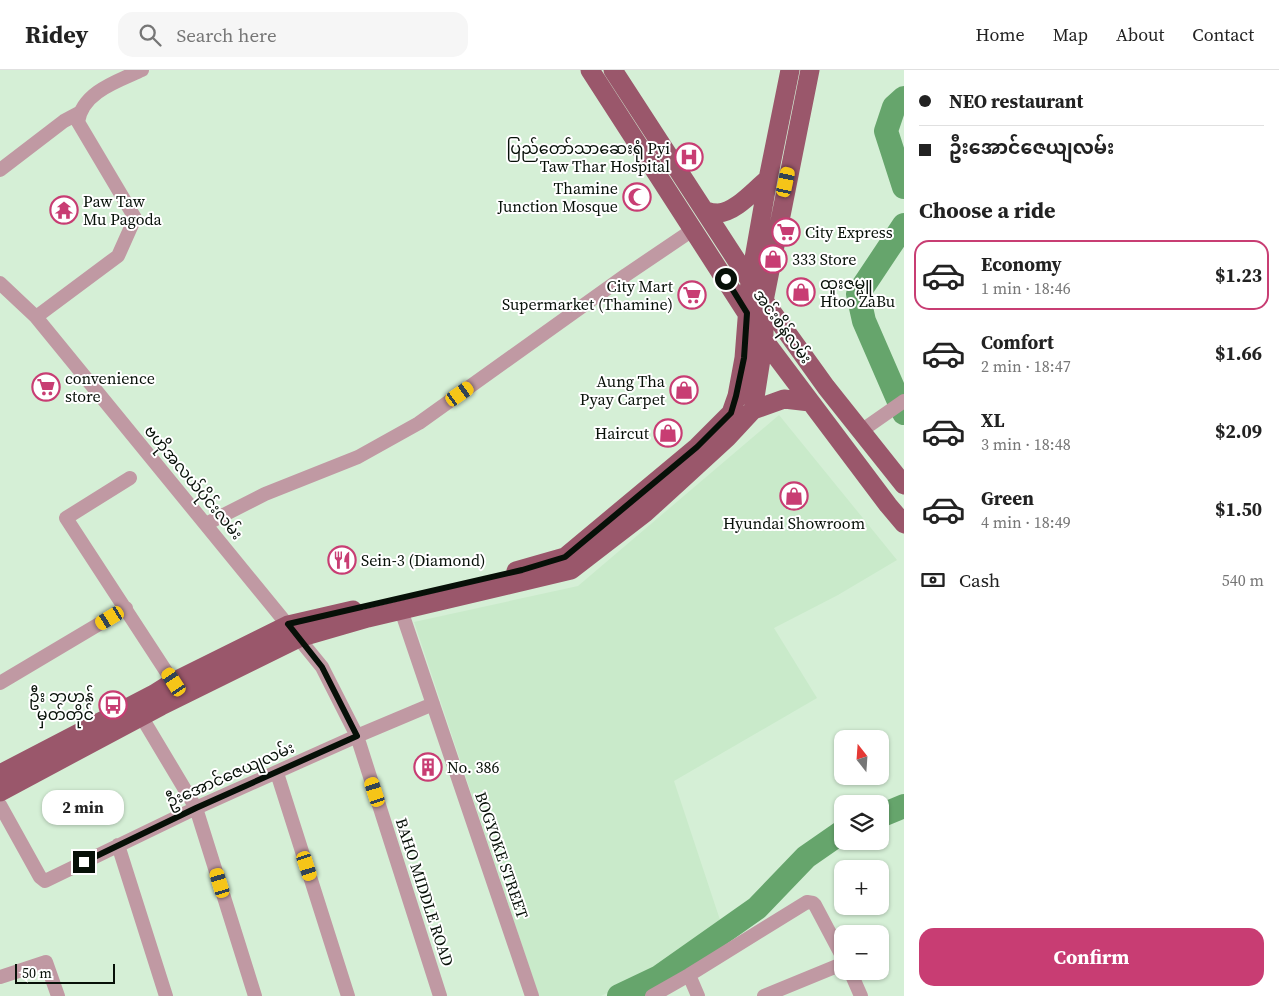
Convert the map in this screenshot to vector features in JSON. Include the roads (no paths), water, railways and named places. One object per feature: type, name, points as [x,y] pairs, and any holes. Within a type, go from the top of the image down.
[{"type":"main road","name":"အင်းစိန်လမ်း","points":[[590,70],[764,340],[904,524]]},
{"type":"main road","name":"အင်းစိန်လမ်း","points":[[613,70],[750,281],[826,387],[904,486]]},
{"type":"main road","points":[[0,792],[141,716],[174,682],[294,631],[565,557],[697,447],[731,413],[736,396],[744,358],[750,281],[790,70]]},
{"type":"main road","points":[[753,410],[764,340],[764,300],[810,70]]},
{"type":"main road","points":[[706,211],[717,213],[726,211],[737,205],[768,179]]},
{"type":"main road","points":[[0,774],[158,700],[294,631],[368,618],[571,570],[645,513],[727,438],[753,410],[784,399],[810,402]]},
{"type":"street","points":[[0,170],[64,121],[79,117],[100,89],[142,70]]},
{"type":"street","points":[[36,317],[118,256],[136,218],[79,117]]},
{"type":"street","points":[[206,524],[265,494],[358,457],[419,423],[626,275],[694,229]]},
{"type":"street","name":"ဗဟိုအလယ်ပိုင်းလမ်း","points":[[0,283],[36,317],[294,631]]},
{"type":"street","points":[[861,431],[904,401]]},
{"type":"street","points":[[130,478],[66,518],[174,682]]},
{"type":"street","points":[[0,683],[126,608]]},
{"type":"street","name":"BOGYOKE STREET","points":[[401,610],[532,996]]},
{"type":"street","name":"BAHO MIDDLE ROAD","points":[[294,631],[322,667],[357,736],[440,996]]},
{"type":"street","name":"ဦးအောင်ဇေယျလမ်း","points":[[0,805],[40,877],[45,882],[196,808],[432,704]]},
{"type":"street","points":[[141,716],[196,808],[255,996]]},
{"type":"street","points":[[277,773],[348,996]]},
{"type":"street","points":[[118,845],[166,996]]},
{"type":"street","points":[[652,996],[804,904],[811,902],[815,905],[834,941]]},
{"type":"street","points":[[0,977],[46,962],[58,996]]},
{"type":"street","points":[[764,996],[834,967]]},
{"type":"street","points":[[689,975],[698,996]]},
{"type":"street","points":[[854,980],[861,996]]},
{"type":"waterway","points":[[904,98],[894,107],[886,131],[904,187]]},
{"type":"waterway","points":[[904,225],[858,294],[864,321],[904,413]]},
{"type":"waterway","points":[[889,812],[904,806]]},
{"type":"waterway","points":[[619,996],[659,977],[757,908],[806,857],[834,838]]},
{"type":"place","name":"ပြည်တော်သာဆေးရုံ Pyi Taw Thar Hospital","points":[[689,157]]},
{"type":"place","name":"Thamine Junction Mosque","points":[[637,197]]},
{"type":"place","name":"Paw Taw Mu Pagoda","points":[[64,210]]},
{"type":"place","name":"City Express","points":[[786,232]]},
{"type":"place","name":"333 Store","points":[[773,259]]},
{"type":"place","name":"ထူးဇမ္မူ Htoo ZaBu","points":[[801,292]]},
{"type":"place","name":"City Mart Supermarket (Thamine)","points":[[692,295]]},
{"type":"place","name":"convenience store","points":[[46,387]]},
{"type":"place","name":"Aung Tha Pyay Carpet","points":[[684,390]]},
{"type":"place","name":"Haircut","points":[[668,433]]},
{"type":"place","name":"Hyundai Showroom","points":[[794,496]]},
{"type":"place","name":"Sein-3 (Diamond)","points":[[342,560]]},
{"type":"place","name":"ဦး ဘဟန် မှတ်တိုင်","points":[[113,705]]},
{"type":"place","name":"No. 386","points":[[428,767]]}]
